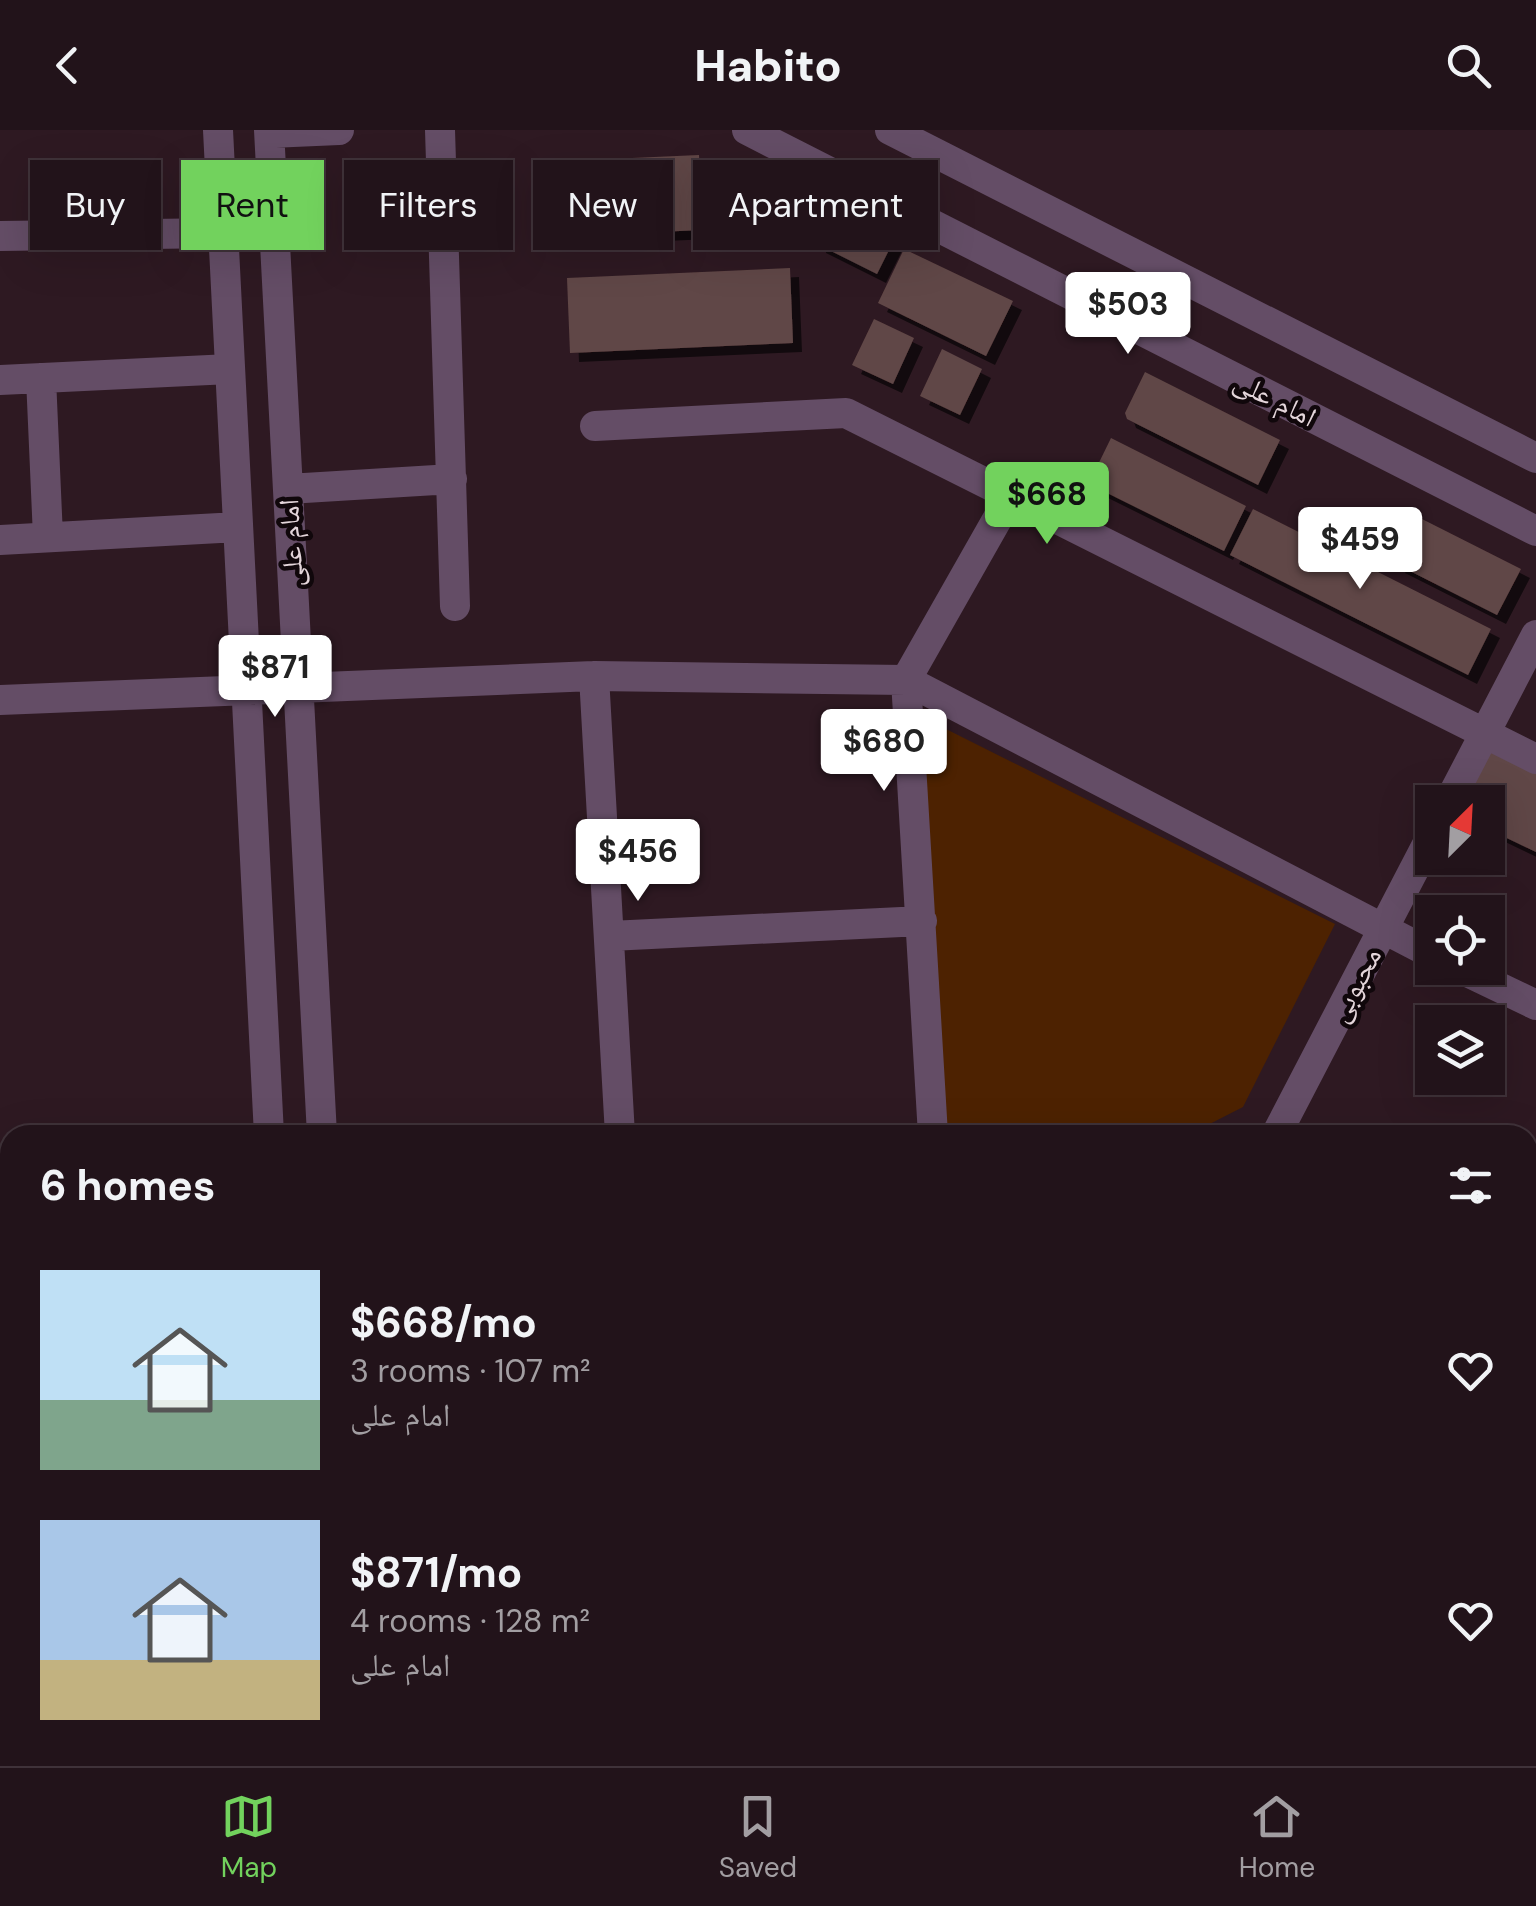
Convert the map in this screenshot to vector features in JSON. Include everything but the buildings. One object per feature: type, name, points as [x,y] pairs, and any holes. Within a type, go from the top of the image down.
[{"type":"street","name":"امام علی","points":[[218,130],[219,160]]},
{"type":"street","points":[[270,132],[339,130]]},
{"type":"street","points":[[440,130],[456,606]]},
{"type":"street","name":"امام علی","points":[[747,130],[1536,531]]},
{"type":"street","points":[[890,130],[1536,458]]},
{"type":"street","name":"امام علی","points":[[270,132],[321,1125]]},
{"type":"street","points":[[0,236],[181,234]]},
{"type":"street","name":"امام علی","points":[[224,250],[268,1125]]},
{"type":"street","points":[[0,380],[230,369]]},
{"type":"street","points":[[40,378],[48,537]]},
{"type":"street","points":[[596,426],[846,414],[1536,759]]},
{"type":"street","points":[[288,489],[452,479]]},
{"type":"street","points":[[932,1125],[906,680],[1010,495]]},
{"type":"street","points":[[0,540],[238,527]]},
{"type":"street","points":[[1458,785],[1536,635]]},
{"type":"street","points":[[594,676],[619,1125]]},
{"type":"street","points":[[0,700],[594,676],[906,680],[1415,946]]},
{"type":"street","name":"محبوبی","points":[[1281,1125],[1415,868]]},
{"type":"street","points":[[610,936],[922,920]]},
{"type":"street","points":[[1493,985],[1536,1006]]},
{"type":"shaded area","points":[[920,716],[1335,924],[1243,1107],[1208,1125],[943,1125]]}]
